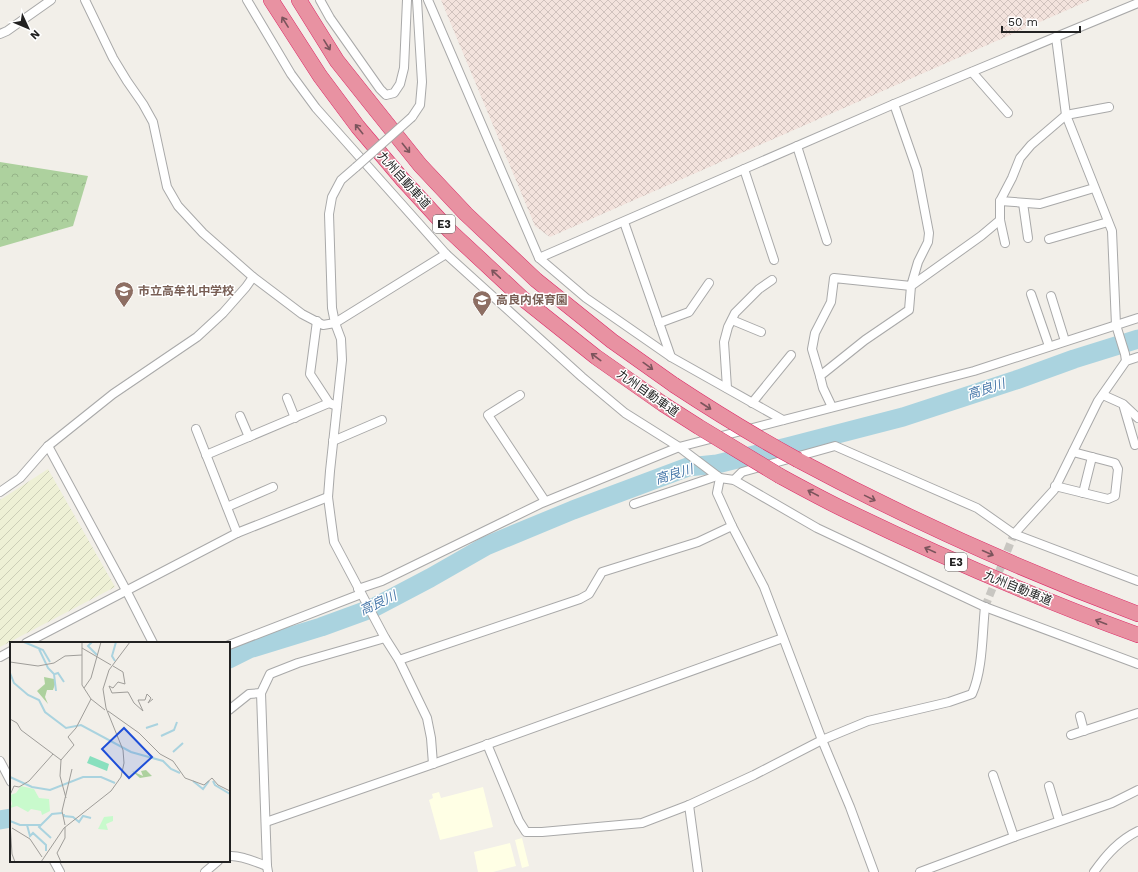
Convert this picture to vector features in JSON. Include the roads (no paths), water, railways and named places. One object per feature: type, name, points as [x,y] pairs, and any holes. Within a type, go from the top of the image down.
[{"type":"highway","name":"九州自動車道","points":[[271,0],[320,76],[358,127],[403,180],[450,231],[522,298],[596,357],[663,404],[699,427],[780,476],[846,511],[938,554],[1014,587],[1138,635]]},
{"type":"highway","name":"九州自動車道","points":[[299,0],[337,61],[420,165],[466,214],[536,280],[612,341],[712,410],[763,441],[856,491],[949,536],[1017,566],[1138,614]]},
{"type":"street","points":[[0,34],[13,27],[51,0]]},
{"type":"street","points":[[85,0],[113,58],[153,122],[167,187],[178,206],[204,233],[253,277],[302,314],[323,325],[335,323],[446,254]]},
{"type":"street","points":[[247,0],[291,74],[316,108],[446,254],[534,335],[625,413],[679,447],[717,476],[734,480],[817,528],[985,607],[1138,664]]},
{"type":"street","points":[[320,0],[330,18],[380,89],[386,95],[394,93],[400,84],[404,68],[407,0]]},
{"type":"street","points":[[417,0],[422,82],[420,105],[412,118],[341,180],[332,197],[329,214],[332,308],[335,323],[341,338],[342,360],[333,404],[333,441],[328,497],[334,542],[375,620],[399,660],[427,718],[431,738],[433,764]]},
{"type":"street","points":[[428,0],[538,258],[586,298],[671,357],[783,420]]},
{"type":"street","points":[[538,258],[894,104],[1138,3]]},
{"type":"street","points":[[1014,534],[1054,490],[1098,401],[1126,358],[1117,328],[1112,231],[1066,115],[1056,37]]},
{"type":"street","points":[[972,72],[1008,113]]},
{"type":"street","points":[[820,376],[865,340],[909,310],[910,286],[918,262],[928,242],[929,233],[917,170],[894,104]]},
{"type":"street","points":[[1005,243],[1000,220],[1000,202],[1020,158],[1031,145],[1066,115],[1109,106]]},
{"type":"street","points":[[797,146],[827,241]]},
{"type":"street","points":[[744,169],[774,260]]},
{"type":"street","points":[[1000,202],[1040,204],[1094,188]]},
{"type":"street","points":[[1023,203],[1028,238]]},
{"type":"street","points":[[832,408],[823,388],[812,349],[815,333],[831,302],[834,278],[910,286],[981,236],[1000,220]]},
{"type":"street","points":[[624,222],[671,357]]},
{"type":"street","points":[[1049,239],[1108,222]]},
{"type":"street","points":[[0,492],[20,478],[48,446],[112,394],[197,336],[223,313],[253,277]]},
{"type":"street","points":[[727,388],[724,342],[728,327],[736,313],[759,289],[772,280]]},
{"type":"street","points":[[659,323],[690,312],[709,283]]},
{"type":"street","points":[[1031,294],[1049,346]]},
{"type":"street","points":[[1051,296],[1065,341]]},
{"type":"street","points":[[230,645],[361,594],[382,581],[544,501],[679,447],[974,371],[1065,341],[1117,328],[1138,318]]},
{"type":"street","points":[[732,320],[761,332]]},
{"type":"street","points":[[316,321],[310,374],[333,404]]},
{"type":"street","points":[[752,403],[790,355]]},
{"type":"street","points":[[1126,358],[1138,357]]},
{"type":"street","points":[[520,394],[488,415],[544,501]]},
{"type":"street","points":[[1103,395],[1123,404],[1138,418]]},
{"type":"street","points":[[287,398],[295,418]]},
{"type":"street","points":[[206,455],[333,404]]},
{"type":"street","points":[[1123,404],[1135,445]]},
{"type":"street","points":[[240,416],[249,437]]},
{"type":"street","points":[[333,441],[382,420]]},
{"type":"street","points":[[196,429],[237,533]]},
{"type":"street","points":[[48,446],[152,642]]},
{"type":"street","points":[[734,480],[742,472],[835,446],[976,508],[1014,534],[1138,581]]},
{"type":"street","points":[[1055,486],[1108,499],[1115,496],[1118,469],[1115,463],[1073,452]]},
{"type":"street","points":[[1083,493],[1092,457]]},
{"type":"street","points":[[634,504],[717,476]]},
{"type":"street","points":[[717,476],[717,493],[732,526],[764,587],[874,872]]},
{"type":"street","points":[[227,507],[273,487]]},
{"type":"street","points":[[28,642],[237,533],[328,497]]},
{"type":"street","points":[[399,660],[580,599],[589,594],[602,572],[698,542],[732,526]]},
{"type":"street","points":[[487,744],[504,782],[519,822],[526,832],[542,832],[642,823],[689,806],[822,740],[868,721],[949,702],[972,694],[976,684],[980,663],[985,607]]},
{"type":"street","points":[[230,856],[246,859],[267,869],[261,693],[270,674],[298,663],[385,638]]},
{"type":"street","points":[[266,822],[433,764],[783,638]]},
{"type":"street","points":[[0,657],[10,652]]},
{"type":"street","points":[[230,709],[249,694],[261,693]]},
{"type":"street","points":[[1071,735],[1138,713]]},
{"type":"street","points":[[1080,716],[1084,731]]},
{"type":"street","points":[[0,761],[10,780]]},
{"type":"street","points":[[993,775],[1014,837]]},
{"type":"street","points":[[1049,786],[1059,820]]},
{"type":"street","points":[[920,872],[1059,820],[1112,803],[1138,790]]},
{"type":"street","points":[[689,806],[698,872]]},
{"type":"street","points":[[1094,872],[1113,848],[1129,835],[1138,831]]},
{"type":"street","points":[[55,862],[60,872]]},
{"type":"street","points":[[205,872],[217,862]]},
{"type":"waterway","name":"高良川","points":[[230,658],[249,649],[321,627],[373,608],[486,546],[573,510],[688,467],[717,464],[903,417],[1138,339]]},
{"type":"waterway","name":"高良川","points":[[0,820],[10,818]]},
{"type":"tunnel","points":[[985,607],[1014,534]]},
{"type":"place","name":"市立高牟礼中学校","points":[[124,308]]},
{"type":"place","name":"高良内保育園","points":[[482,317]]}]
